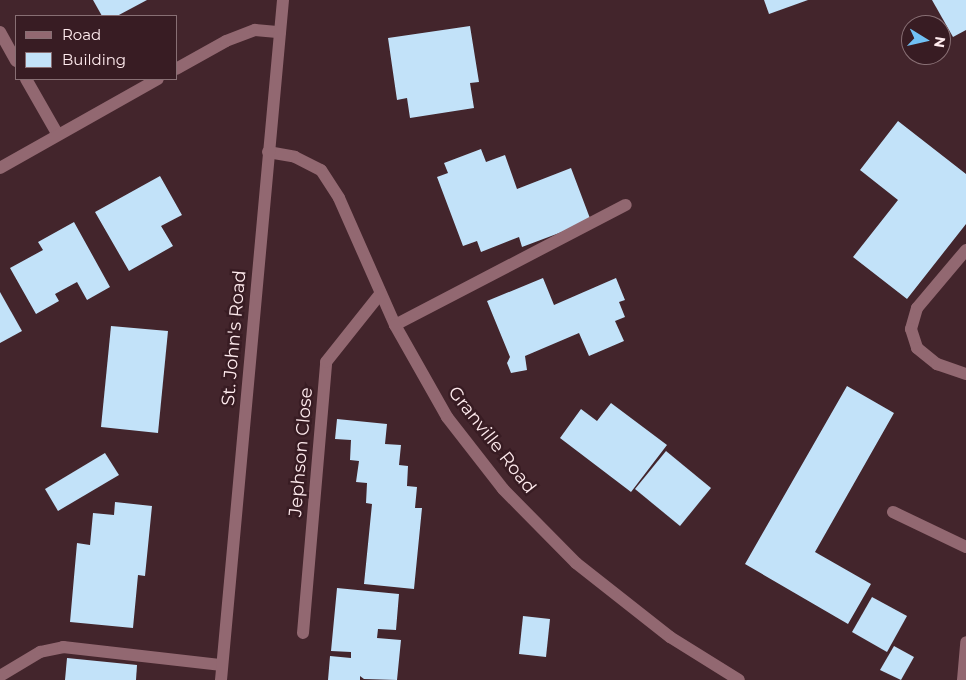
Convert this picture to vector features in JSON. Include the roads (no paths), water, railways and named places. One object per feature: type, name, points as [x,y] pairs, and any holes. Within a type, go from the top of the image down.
[{"type":"street","name":"St. John's Road","points":[[221,680],[283,0]]},
{"type":"street","points":[[178,68],[226,41],[255,30],[280,32]]},
{"type":"street","points":[[0,32],[15,59]]},
{"type":"street","points":[[27,80],[58,135]]},
{"type":"street","points":[[0,168],[156,80]]},
{"type":"street","name":"Granville Road","points":[[268,152],[295,157],[321,170],[339,198],[395,325],[447,417],[503,489],[576,563],[670,637],[739,680]]},
{"type":"street","points":[[395,325],[626,205]]},
{"type":"street","points":[[966,250],[917,308],[911,329],[917,348],[937,364],[966,374]]},
{"type":"street","name":"Jephson Close","points":[[303,632],[326,362],[380,294]]},
{"type":"street","points":[[893,512],[966,547]]},
{"type":"street","points":[[963,680],[966,642]]},
{"type":"street","points":[[0,676],[40,652],[63,647],[222,665]]}]
